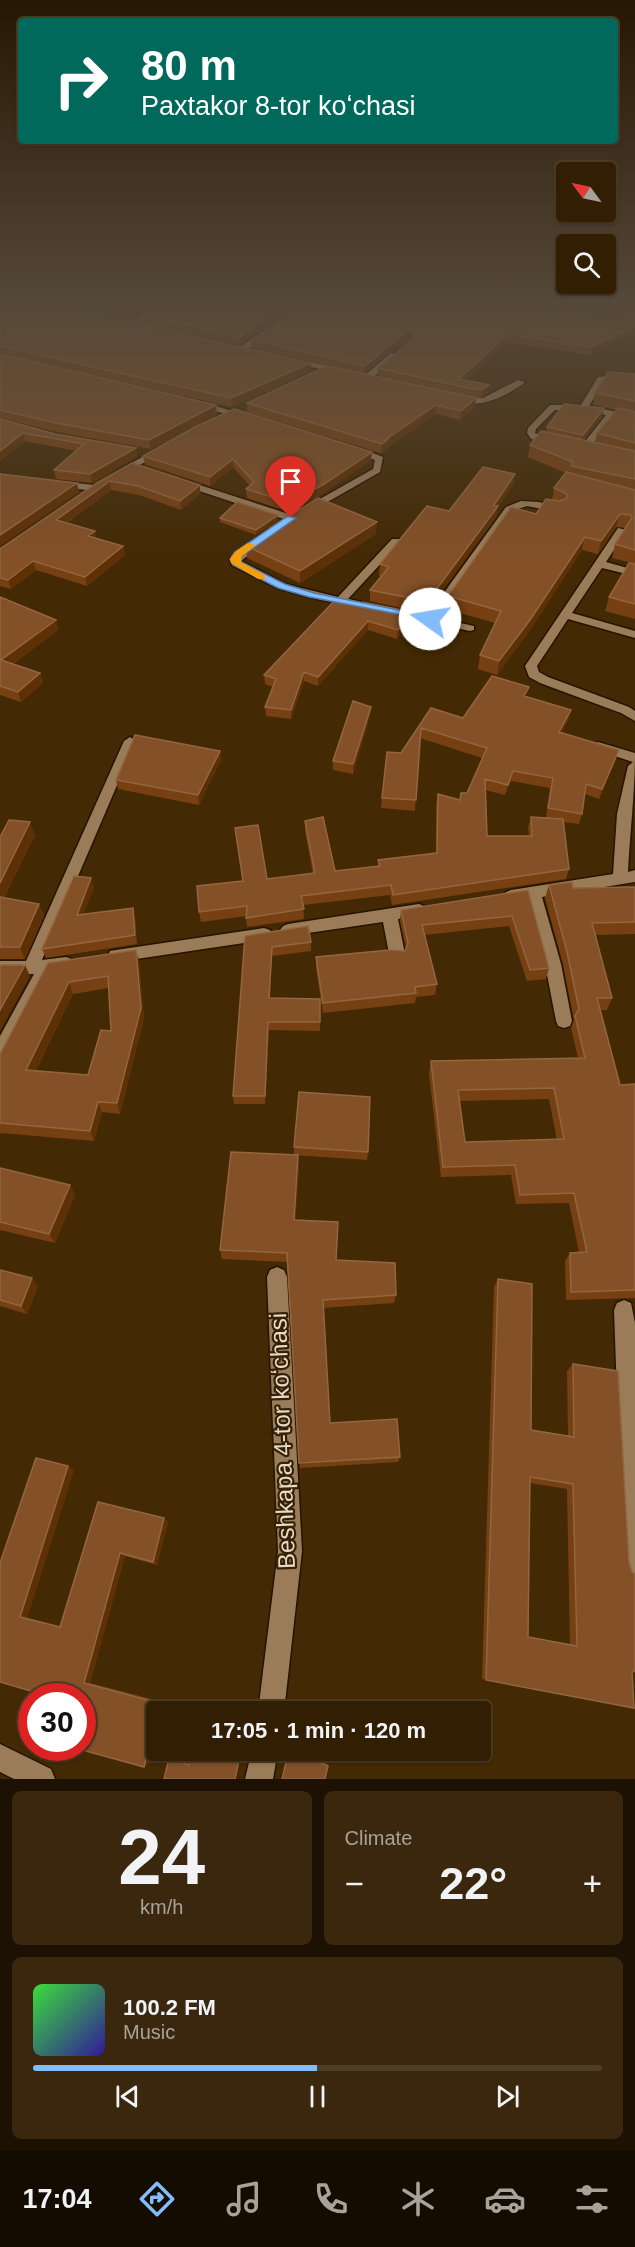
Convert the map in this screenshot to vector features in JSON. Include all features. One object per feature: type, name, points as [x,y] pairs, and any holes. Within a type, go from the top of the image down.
[{"type":"street","points":[[449,397],[479,403],[503,391]]},
{"type":"street","points":[[585,408],[594,391]]},
{"type":"street","points":[[191,402],[257,419]]},
{"type":"street","points":[[562,444],[534,437],[531,433],[532,428],[553,407],[585,408],[635,420]]},
{"type":"street","points":[[214,422],[246,408]]},
{"type":"street","points":[[584,449],[610,415]]},
{"type":"street","points":[[113,477],[173,442]]},
{"type":"street","points":[[342,445],[380,459],[377,470],[282,524],[238,554],[235,559],[236,563],[281,586],[470,628]]},
{"type":"street","points":[[573,447],[594,452]]},
{"type":"street","points":[[143,452],[154,454]]},
{"type":"street","points":[[132,466],[144,469]]},
{"type":"street","points":[[166,477],[282,524]]},
{"type":"street","points":[[47,483],[99,485],[75,501]]},
{"type":"street","points":[[430,619],[509,509],[534,503],[558,509]]},
{"type":"street","points":[[622,530],[531,666],[533,674],[558,686],[625,710],[635,717]]},
{"type":"street","points":[[341,600],[396,541]]},
{"type":"street","points":[[600,564],[635,573]]},
{"type":"street","points":[[565,615],[635,635]]},
{"type":"street","points":[[581,740],[635,758]]},
{"type":"street","points":[[0,1052],[38,967],[130,741]]},
{"type":"street","points":[[500,898],[628,877],[624,814],[635,766]]},
{"type":"street","points":[[533,892],[553,964],[564,1021]]},
{"type":"street","points":[[105,958],[434,908]]},
{"type":"street","points":[[389,915],[398,954]]},
{"type":"street","points":[[0,968],[38,967],[82,961]]},
{"type":"street","name":"Beshkapa 4-tor koʻchasi","points":[[273,1701],[290,1551],[277,1277]]},
{"type":"street","points":[[624,1310],[635,1565]]},
{"type":"street","points":[[0,1757],[41,1779]]},
{"type":"street","points":[[259,1779],[263,1761]]},
{"type":"building","points":[[0,391],[157,391],[216,405],[149,440],[0,410]]},
{"type":"building","points":[[200,391],[247,391],[231,398]]},
{"type":"building","points":[[273,391],[443,391],[476,398],[461,411],[436,405],[382,444],[247,403]]},
{"type":"building","points":[[596,391],[635,391],[635,401],[595,393]]},
{"type":"building","points":[[564,404],[604,408],[583,435],[547,427]]},
{"type":"building","points":[[618,408],[635,412],[635,443],[597,433]]},
{"type":"building","points":[[234,409],[372,452],[324,484],[290,503],[246,489],[254,482],[233,459],[210,477],[143,456],[195,427]]},
{"type":"building","points":[[0,419],[55,434],[136,448],[90,474],[54,470],[84,444],[23,433],[0,451]]},
{"type":"building","points":[[541,431],[635,451],[635,479],[571,466],[573,462],[530,445]]},
{"type":"building","points":[[132,463],[200,485],[180,501],[138,486],[110,481],[56,520],[95,531],[88,536],[123,546],[85,577],[33,561],[8,580],[0,578],[0,549],[97,483]]},
{"type":"building","points":[[483,467],[515,474],[494,505],[498,506],[433,594],[420,600],[370,590],[389,567],[380,564],[427,506],[449,511]]},
{"type":"building","points":[[566,472],[635,490],[635,550],[615,544],[632,518],[631,515],[620,514],[601,541],[585,537],[530,620],[499,661],[480,655],[501,611],[448,596],[511,507],[536,514],[546,499],[560,501],[567,498],[567,494],[554,488]]},
{"type":"building","points":[[0,474],[77,483],[0,535]]},
{"type":"building","points":[[318,498],[377,522],[300,571],[246,546],[275,529],[270,528]]},
{"type":"building","points":[[237,502],[278,515],[256,530],[220,518]]},
{"type":"building","points":[[629,563],[635,564],[635,604],[609,597]]},
{"type":"building","points":[[0,597],[56,620],[1,660],[40,673],[18,692],[0,686]]},
{"type":"building","points":[[337,598],[361,605],[363,602],[412,612],[398,630],[368,621],[318,677],[304,672],[291,710],[265,707],[276,679],[264,675]]},
{"type":"building","points":[[492,676],[529,687],[524,696],[571,710],[559,732],[619,750],[602,789],[586,784],[582,814],[548,808],[553,778],[513,771],[508,785],[485,779],[487,836],[532,836],[531,817],[563,819],[569,869],[393,895],[391,885],[301,896],[304,909],[246,918],[247,906],[199,912],[197,886],[243,881],[235,828],[258,825],[267,879],[315,873],[305,821],[323,817],[335,871],[380,866],[378,860],[437,853],[438,794],[460,800],[461,793],[467,793],[487,748],[421,728],[416,800],[382,798],[387,752],[401,753],[431,708],[463,718]]},
{"type":"building","points":[[353,701],[371,707],[353,764],[333,761]]},
{"type":"building","points":[[135,735],[220,751],[198,795],[116,780]]},
{"type":"building","points":[[9,820],[30,822],[0,883],[0,837]]},
{"type":"building","points":[[74,876],[91,878],[77,915],[133,908],[135,935],[42,949]]},
{"type":"building","points":[[572,882],[573,888],[635,887],[635,922],[592,923],[612,998],[597,998],[620,1085],[635,1084],[635,1290],[571,1292],[570,1253],[587,1252],[574,1193],[520,1195],[515,1165],[443,1167],[431,1061],[585,1058],[575,1016],[579,1009],[549,885]],"holes":[[[554,1088],[564,1139],[465,1142],[458,1090]]]},
{"type":"building","points":[[528,890],[549,968],[530,970],[512,916],[422,925],[437,984],[415,987],[416,993],[323,1003],[316,957],[390,950],[405,951],[408,943],[401,910]]},
{"type":"building","points":[[0,897],[39,904],[20,947],[0,947]]},
{"type":"building","points":[[308,926],[311,942],[272,947],[269,998],[320,999],[320,1022],[268,1022],[265,1096],[233,1096],[245,936]]},
{"type":"building","points":[[136,950],[141,1008],[117,1103],[98,1102],[90,1131],[0,1123],[0,1054],[48,963]],"holes":[[[108,976],[111,1031],[101,1030],[88,1075],[26,1070],[69,982]]]},
{"type":"building","points":[[0,965],[25,965],[0,1010]]},
{"type":"building","points":[[299,1092],[370,1097],[368,1152],[294,1147]]},
{"type":"building","points":[[231,1152],[298,1155],[294,1220],[338,1222],[336,1260],[395,1263],[396,1295],[323,1300],[330,1423],[397,1419],[400,1457],[299,1463],[287,1253],[220,1250]]},
{"type":"building","points":[[0,1168],[70,1185],[49,1234],[0,1222]]},
{"type":"building","points":[[0,1270],[32,1278],[21,1306],[0,1300]]},
{"type":"building","points":[[498,1279],[532,1284],[531,1430],[574,1437],[573,1364],[618,1371],[629,1562],[635,1574],[635,1671],[632,1671],[634,1708],[486,1680]],"holes":[[[530,1477],[573,1484],[577,1646],[528,1637]]]},
{"type":"building","points":[[36,1458],[68,1466],[20,1617],[60,1627],[98,1502],[164,1518],[153,1562],[120,1553],[84,1683],[18,1683],[18,1687],[0,1682],[0,1563]]},
{"type":"building","points":[[96,1686],[152,1701],[146,1701],[144,1767],[96,1754]]},
{"type":"building","points":[[168,1761],[189,1765],[190,1761],[239,1761],[235,1779],[164,1779]]},
{"type":"building","points":[[286,1761],[317,1761],[328,1766],[325,1779],[282,1779]]},
{"type":"slow traffic","points":[[252,545],[238,554],[235,559],[236,563],[262,577]]},
{"type":"route","points":[[291,518],[238,554],[235,559],[236,563],[281,586],[313,595],[430,619]]}]
